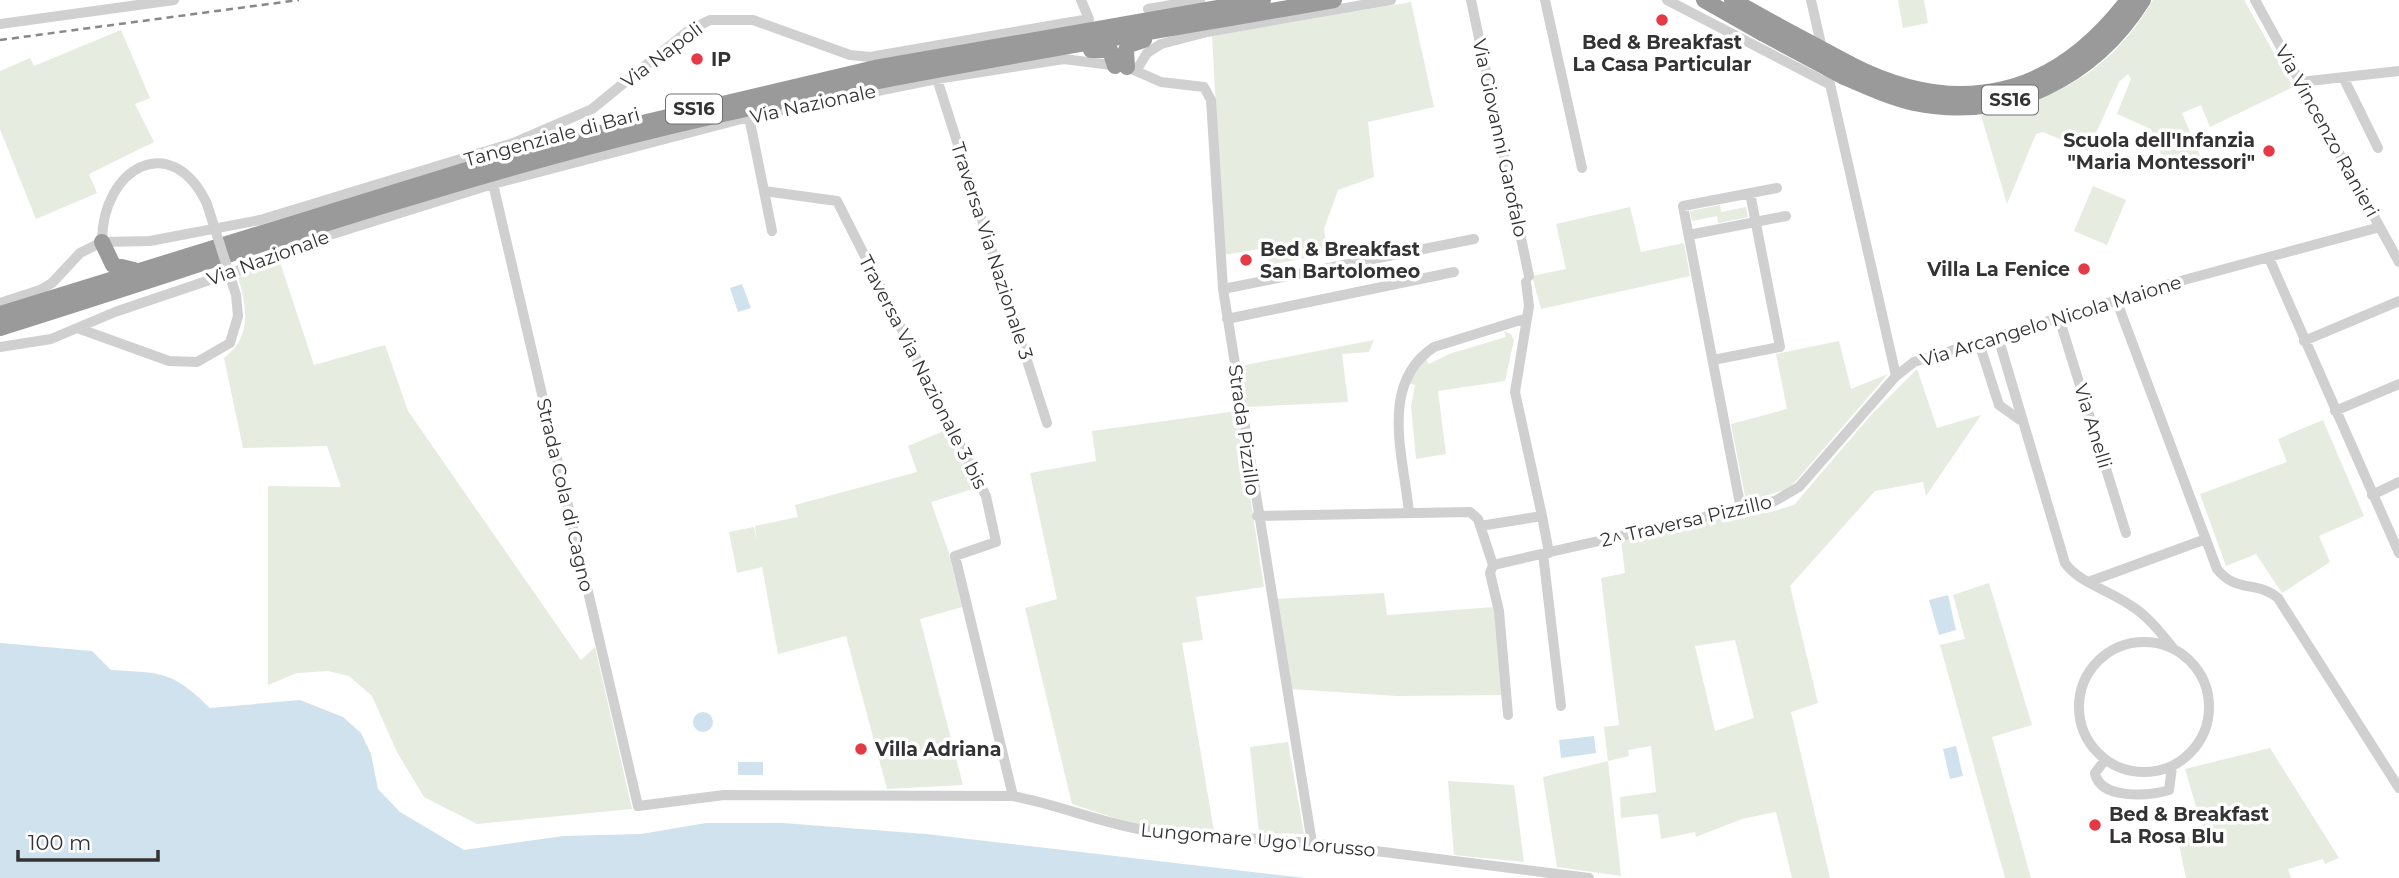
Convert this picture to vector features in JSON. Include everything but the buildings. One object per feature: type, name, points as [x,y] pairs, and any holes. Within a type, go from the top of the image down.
[{"type":"highway","name":"Tangenziale di Bari","points":[[0,314],[511,155],[790,86],[1264,0]]},
{"type":"highway","name":"Tangenziale di Bari","points":[[0,328],[590,146],[867,82],[1334,0]]},
{"type":"highway","name":"SS16","points":[[1704,0],[1841,75],[1890,96],[1935,106],[1972,107],[2017,99],[2053,86],[2081,69],[2108,44],[2143,0]]},
{"type":"highway","name":"SS16","points":[[1732,0],[1777,25],[1841,75],[1941,93],[1978,93],[2036,79],[2077,56],[2128,0]]},
{"type":"highway","points":[[1126,68],[1126,50],[1129,45],[1178,34],[1211,22]]},
{"type":"highway","points":[[1069,46],[1085,51],[1105,48],[1126,68]]},
{"type":"highway","points":[[105,250],[122,269],[137,271]]},
{"type":"highway","points":[[88,286],[102,275],[105,250]]},
{"type":"street","points":[[0,24],[176,0]]},
{"type":"street","name":"Via Napoli","points":[[105,250],[260,220],[513,143],[592,108],[688,31],[710,20],[753,20],[850,55],[870,57],[1089,19],[1080,0]]},
{"type":"street","points":[[1148,9],[1200,0]]},
{"type":"street","points":[[1126,68],[1161,44],[1207,32],[1391,0]]},
{"type":"street","name":"Via Giovanni Garofalo","points":[[1471,0],[1527,279],[1527,318],[1515,392],[1542,516]]},
{"type":"street","points":[[1545,0],[1582,169]]},
{"type":"street","points":[[1667,0],[1841,75]]},
{"type":"street","name":"Via Arcangelo Nicola Maione","points":[[1811,0],[1841,75],[1896,376],[1914,362],[2380,227]]},
{"type":"street","name":"Via Vincenzo Ranieri","points":[[2255,0],[2399,262]]},
{"type":"street","name":"Via Nazionale","points":[[0,347],[51,339],[116,312],[248,267],[291,247],[493,184],[750,117],[937,79],[1064,59],[1126,68]]},
{"type":"street","name":"Strada Pizzillo","points":[[1126,68],[1161,82],[1204,87],[1211,100],[1227,319],[1311,843]]},
{"type":"street","points":[[2300,82],[2399,71]]},
{"type":"street","points":[[2343,77],[2379,149]]},
{"type":"street","name":"Traversa Via Nazionale 3","points":[[937,79],[1047,423]]},
{"type":"street","points":[[750,117],[772,231]]},
{"type":"street","name":"Via Nazionale","points":[[80,329],[169,361],[197,362],[230,343],[238,316],[236,295],[206,204],[199,189],[188,177],[158,164],[140,166],[121,179],[102,222],[105,250]]},
{"type":"street","name":"Strada Cola di Cagno","points":[[493,184],[638,806]]},
{"type":"street","points":[[1741,509],[1683,206],[1777,188]]},
{"type":"street","name":"Traversa Via Nazionale 3 bis","points":[[764,191],[837,201],[986,496],[996,542],[955,556],[1013,796]]},
{"type":"street","points":[[1713,360],[1780,347],[1750,193]]},
{"type":"street","points":[[1689,235],[1786,216]]},
{"type":"street","points":[[1223,289],[1474,239]]},
{"type":"street","points":[[0,303],[40,290],[80,253],[105,250]]},
{"type":"street","points":[[2269,258],[2399,554]]},
{"type":"street","points":[[1227,319],[1454,272]]},
{"type":"street","points":[[2304,341],[2399,301]]},
{"type":"street","points":[[2117,302],[2206,539],[2225,579],[2239,587],[2262,588],[2278,598],[2399,788]]},
{"type":"street","points":[[1409,513],[1399,416],[1401,389],[1405,377],[1422,355],[1434,347],[1527,318]]},
{"type":"street","name":"Via Anelli","points":[[2059,318],[2126,533]]},
{"type":"street","points":[[1998,337],[2020,420],[2065,563],[2071,571],[2091,581],[2151,621],[2173,648],[2188,658],[2208,689],[2210,708],[2207,726],[2188,757],[2172,767],[2137,773],[2120,769],[2105,760],[2083,733],[2079,698],[2093,666],[2114,650],[2139,642],[2173,648]]},
{"type":"street","points":[[1979,343],[1999,405],[2020,420]]},
{"type":"street","name":"2^ Traversa Pizzillo","points":[[1493,565],[1741,509],[1787,496],[1896,376]]},
{"type":"street","points":[[2335,411],[2399,384]]},
{"type":"street","points":[[2371,495],[2399,482]]},
{"type":"street","points":[[1257,516],[1470,512],[1480,526],[1493,565],[1490,573],[1499,611],[1508,715]]},
{"type":"street","points":[[1480,526],[1542,516],[1561,706]]},
{"type":"street","points":[[2091,581],[2206,539]]},
{"type":"street","points":[[2105,760],[2095,773],[2096,780],[2108,789],[2137,794],[2169,790],[2172,767]]},
{"type":"street","name":"Lungomare Ugo Lorusso","points":[[638,806],[724,795],[1013,796],[1053,804],[1124,827],[1150,831],[1311,843],[1589,878]]},
{"type":"shaded area","points":[[1898,0],[1924,0],[1928,23],[1903,28]]},
{"type":"shaded area","points":[[2153,0],[2244,0],[2293,87],[2210,127],[2201,105],[2182,113],[2201,158],[2168,172],[2151,129],[2117,114],[2131,79],[2128,74],[2119,82],[2088,151],[2043,132],[2036,134],[2007,204],[1980,112],[2034,100],[2080,78],[2120,45]]},
{"type":"shaded area","points":[[1411,2],[1434,107],[1368,122],[1374,177],[1338,190],[1324,229],[1328,254],[1269,265],[1265,248],[1224,255],[1212,36]]},
{"type":"shaded area","points":[[121,30],[150,98],[135,104],[154,142],[89,174],[97,193],[36,219],[0,129],[0,71],[30,58],[34,66]]},
{"type":"shaded area","points":[[2093,186],[2126,200],[2107,245],[2074,231]]},
{"type":"shaded area","points":[[1720,205],[1721,212],[1746,207],[1748,217],[1718,223],[1717,216],[1692,221],[1690,211]]},
{"type":"shaded area","points":[[1630,207],[1641,252],[1684,243],[1690,276],[1541,309],[1532,276],[1566,269],[1556,224]]},
{"type":"shaded area","points":[[277,253],[314,365],[385,345],[408,411],[581,660],[595,647],[632,809],[477,824],[424,797],[397,752],[372,696],[349,676],[328,671],[297,673],[268,685],[268,486],[341,487],[327,446],[243,448],[224,358],[241,338],[244,327],[244,304],[235,267]]},
{"type":"shaded area","points":[[1504,331],[1511,334],[1514,340],[1505,381],[1438,391],[1446,454],[1416,459],[1411,406],[1415,385],[1408,383],[1425,359],[1429,364],[1449,354],[1506,337]]},
{"type":"shaded area","points":[[1374,340],[1369,352],[1342,354],[1348,402],[1246,407],[1240,366]]},
{"type":"shaded area","points":[[1839,341],[1851,389],[1888,374],[1789,489],[1746,501],[1731,424],[1787,409],[1776,354]]},
{"type":"shaded area","points":[[1917,369],[1937,428],[1981,415],[1926,496],[1923,482],[1875,491],[1790,586],[1818,703],[1791,712],[1830,878],[1792,878],[1776,812],[1742,819],[1696,837],[1695,832],[1661,839],[1658,814],[1621,818],[1620,797],[1656,792],[1651,746],[1628,750],[1629,756],[1608,761],[1604,727],[1619,725],[1601,578],[1625,573],[1621,540],[1716,519],[1771,512],[1794,505],[1872,414]],"holes":[[[1735,640],[1754,718],[1715,731],[1695,646]]]},
{"type":"shaded area","points":[[1237,411],[1264,587],[1196,597],[1203,640],[1182,643],[1214,831],[1139,826],[1072,804],[1025,608],[1057,599],[1030,473],[1096,461],[1092,431]]},
{"type":"shaded area","points":[[2323,420],[2364,516],[2319,536],[2330,562],[2282,593],[2256,554],[2226,566],[2200,494],[2287,462],[2278,439]]},
{"type":"shaded area","points":[[946,430],[976,488],[931,502],[949,553],[962,607],[920,619],[963,785],[887,789],[846,636],[778,654],[762,567],[737,573],[729,532],[754,527],[757,541],[755,526],[798,517],[795,505],[917,472],[908,446]]},
{"type":"shaded area","points":[[1989,583],[2032,725],[1992,737],[2031,878],[2005,878],[1940,645],[1965,639],[1953,595]]},
{"type":"shaded area","points":[[1384,593],[1387,615],[1494,607],[1504,695],[1397,696],[1290,689],[1274,599]]},
{"type":"shaded area","points":[[1288,742],[1304,834],[1259,833],[1250,747]]},
{"type":"shaded area","points":[[2270,748],[2339,858],[2325,864],[2323,859],[2288,869],[2291,878],[2186,878],[2178,840],[2204,833],[2185,769]]},
{"type":"shaded area","points":[[1608,761],[1621,876],[1557,867],[1543,777]]},
{"type":"shaded area","points":[[1448,781],[1514,785],[1524,862],[1454,855]]},
{"type":"water","points":[[742,284],[751,308],[738,312],[730,288]]},
{"type":"water","points":[[1948,595],[1956,630],[1939,635],[1929,600]]},
{"type":"water","points":[[0,643],[92,651],[111,670],[166,676],[186,687],[210,708],[300,700],[343,717],[361,733],[371,754],[378,789],[400,812],[464,850],[564,836],[641,834],[706,823],[783,823],[926,834],[1305,878],[0,878]]},
{"type":"water","points":[[699,712],[707,712],[713,722],[707,732],[699,732],[693,726],[693,718]]},
{"type":"water","points":[[1594,736],[1596,753],[1561,758],[1559,740]]},
{"type":"water","points":[[1956,746],[1963,776],[1950,779],[1943,749]]},
{"type":"water","points":[[738,762],[763,762],[763,775],[738,775]]},
{"type":"railway","points":[[0,40],[299,0]]},
{"type":"place","name":"Bed & Breakfast La Casa Particular","points":[[1662,20]]},
{"type":"place","name":"IP","points":[[697,59]]},
{"type":"place","name":"Scuola dell'Infanzia \"Maria Montessori\"","points":[[2269,151]]},
{"type":"place","name":"Bed & Breakfast San Bartolomeo","points":[[1246,260]]},
{"type":"place","name":"Villa La Fenice","points":[[2084,269]]},
{"type":"place","name":"Villa Adriana","points":[[861,749]]},
{"type":"place","name":"Bed & Breakfast La Rosa Blu","points":[[2095,825]]}]
